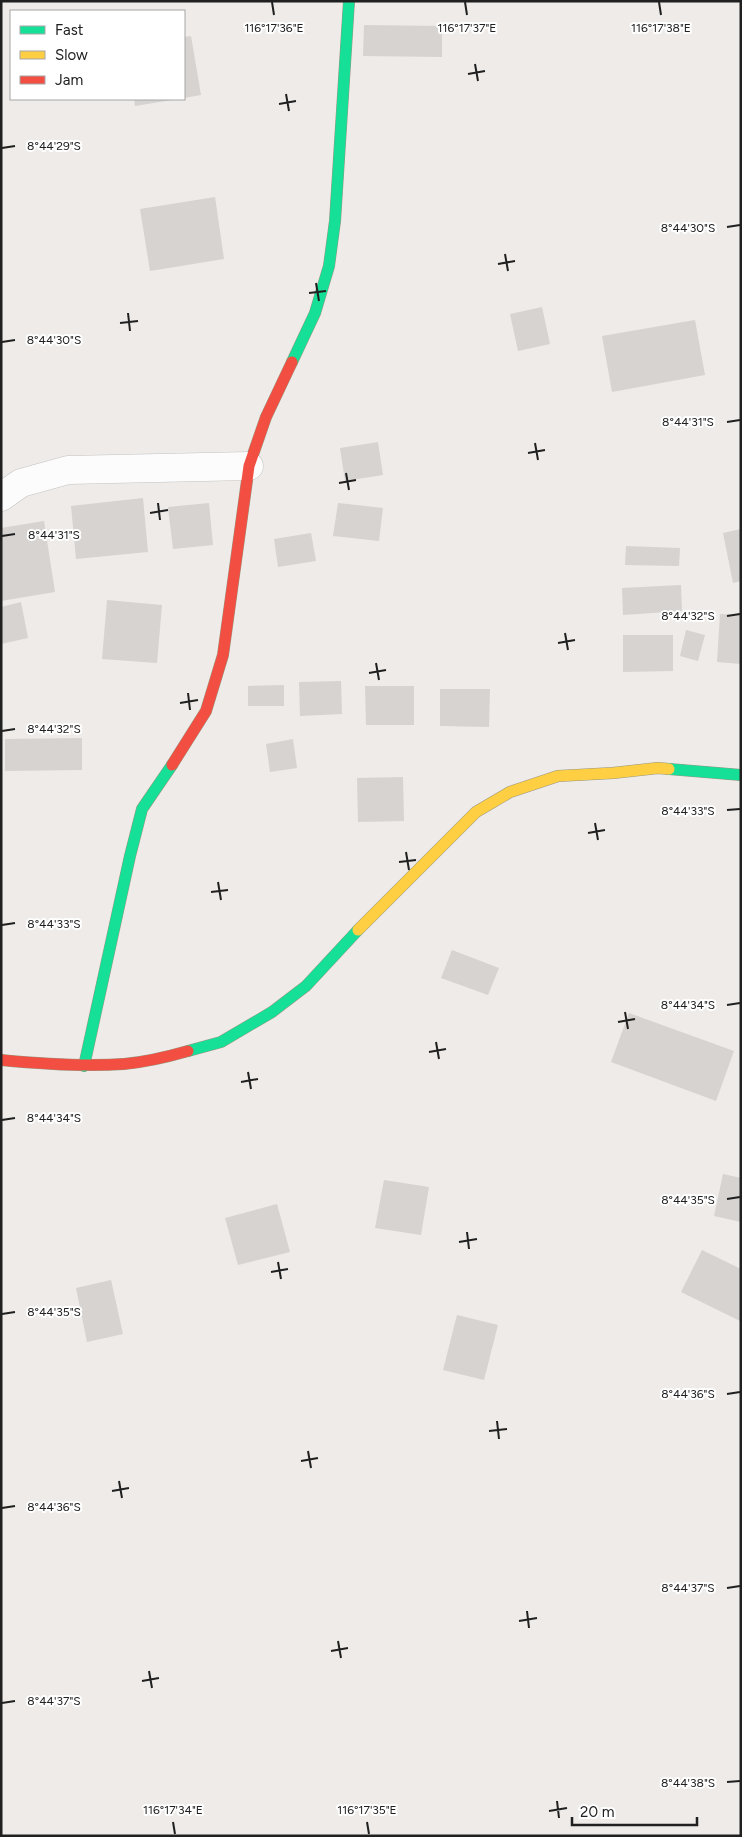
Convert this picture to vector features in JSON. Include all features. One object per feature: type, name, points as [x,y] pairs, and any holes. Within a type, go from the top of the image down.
[{"type":"street","points":[[84,1066],[142,809],[206,711],[222,655],[249,466],[266,417],[315,313],[329,266],[336,221],[349,1]]},
{"type":"street","points":[[1,497],[21,483],[68,470],[249,466]]},
{"type":"street","points":[[1,1060],[48,1065],[84,1066],[158,1059],[221,1042],[272,1012],[306,986],[476,812],[510,792],[558,776],[658,768],[741,775]]},
{"type":"building","points":[[364,25],[442,26],[442,57],[363,56]]},
{"type":"building","points":[[191,36],[201,95],[185,98],[185,37]]},
{"type":"building","points":[[134,100],[172,100],[135,106]]},
{"type":"building","points":[[215,197],[224,259],[150,271],[140,209]]},
{"type":"building","points":[[542,307],[550,344],[518,351],[510,314]]},
{"type":"building","points":[[695,320],[705,375],[612,392],[602,336]]},
{"type":"building","points":[[378,442],[383,475],[345,481],[340,448]]},
{"type":"building","points":[[143,498],[148,552],[76,559],[71,506]]},
{"type":"building","points":[[209,503],[213,545],[173,549],[168,507]]},
{"type":"building","points":[[338,503],[383,508],[379,541],[333,536]]},
{"type":"building","points":[[44,521],[55,592],[1,601],[1,528]]},
{"type":"building","points":[[741,529],[741,581],[733,583],[723,533]]},
{"type":"building","points":[[311,533],[316,561],[278,567],[274,539]]},
{"type":"building","points":[[626,546],[680,548],[679,566],[625,565]]},
{"type":"building","points":[[681,585],[682,611],[623,615],[622,588]]},
{"type":"building","points":[[107,600],[162,605],[157,663],[102,659]]},
{"type":"building","points":[[21,602],[28,638],[1,644],[1,607]]},
{"type":"building","points":[[720,614],[741,615],[741,664],[717,662]]},
{"type":"building","points":[[686,630],[705,635],[698,661],[680,656]]},
{"type":"building","points":[[623,635],[673,635],[673,671],[623,672]]},
{"type":"building","points":[[341,681],[342,714],[300,716],[299,682]]},
{"type":"building","points":[[284,685],[284,706],[248,706],[248,686]]},
{"type":"building","points":[[365,686],[414,686],[414,725],[366,725]]},
{"type":"building","points":[[440,689],[490,689],[489,727],[440,726]]},
{"type":"building","points":[[82,738],[82,770],[5,771],[5,739]]},
{"type":"building","points":[[293,739],[297,768],[270,772],[266,744]]},
{"type":"building","points":[[403,777],[404,821],[358,822],[357,778]]},
{"type":"building","points":[[452,950],[499,968],[488,995],[441,978]]},
{"type":"building","points":[[629,1013],[734,1051],[716,1101],[611,1062]]},
{"type":"building","points":[[723,1174],[741,1178],[741,1222],[714,1216]]},
{"type":"building","points":[[384,1180],[429,1187],[421,1235],[375,1228]]},
{"type":"building","points":[[277,1204],[290,1252],[238,1265],[225,1218]]},
{"type":"building","points":[[702,1250],[741,1269],[740,1321],[681,1292]]},
{"type":"building","points":[[111,1280],[123,1334],[87,1342],[76,1288]]},
{"type":"building","points":[[457,1315],[498,1325],[484,1380],[443,1370]]},
{"type":"traffic: fast","points":[[292,362],[315,313],[329,266],[335,221],[349,1]]},
{"type":"traffic: fast","points":[[84,1066],[142,809],[172,765]]},
{"type":"traffic: fast","points":[[669,769],[741,775]]},
{"type":"traffic: fast","points":[[188,1051],[221,1042],[272,1012],[306,986],[358,930]]},
{"type":"traffic: slow","points":[[358,930],[476,812],[510,792],[558,776],[658,768],[669,769]]},
{"type":"traffic: jam","points":[[172,765],[206,711],[223,655],[249,466],[266,417],[292,362]]},
{"type":"traffic: jam","points":[[1,1060],[62,1065],[109,1065],[148,1061],[188,1051]]}]
